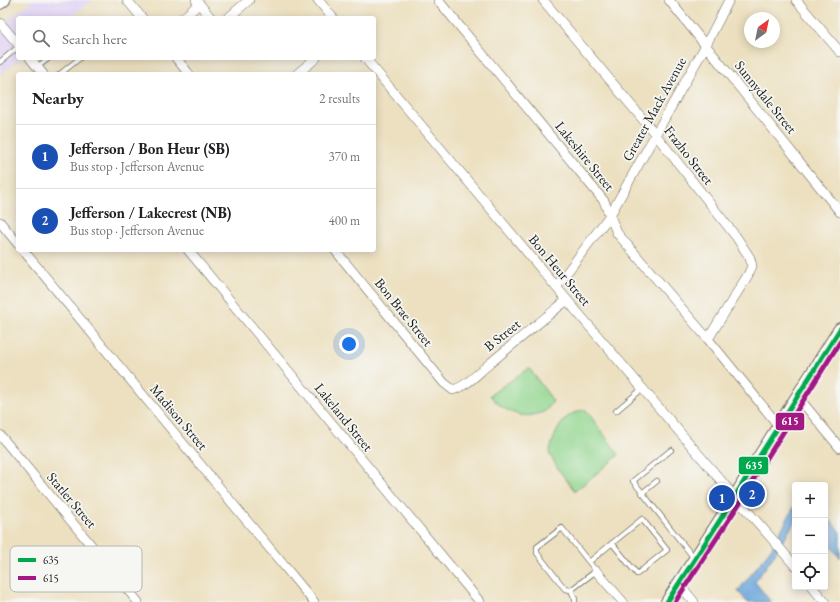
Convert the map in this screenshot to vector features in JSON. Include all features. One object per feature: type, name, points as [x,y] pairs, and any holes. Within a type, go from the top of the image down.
[{"type":"main road","points":[[0,4],[4,0]]},
{"type":"main road","points":[[667,602],[735,498],[749,473],[840,329]]},
{"type":"street","points":[[127,0],[140,16]]},
{"type":"street","points":[[230,16],[249,0]]},
{"type":"street","points":[[318,0],[331,16]]},
{"type":"street","name":"Lakeshire Street","points":[[438,0],[604,201],[617,232],[708,339],[779,426]]},
{"type":"street","name":"Frazho Street","points":[[543,0],[656,135],[737,238],[750,258],[752,266],[748,275],[708,339]]},
{"type":"street","name":"Sunnydale Street","points":[[669,0],[840,212]]},
{"type":"street","name":"Greater Mack Avenue","points":[[556,287],[610,215],[706,45],[729,0]]},
{"type":"street","points":[[796,0],[839,49]]},
{"type":"street","points":[[185,16],[198,2],[209,16]]},
{"type":"street","points":[[0,23],[16,42]]},
{"type":"street","points":[[32,60],[40,70]]},
{"type":"street","points":[[178,60],[187,72]]},
{"type":"street","points":[[299,72],[314,60]]},
{"type":"street","name":"Bon Heur Street","points":[[367,60],[567,300],[735,498],[792,562]]},
{"type":"street","points":[[0,222],[16,242]]},
{"type":"street","name":"Madison Street","points":[[25,252],[314,602]]},
{"type":"street","name":"Lakeland Street","points":[[190,252],[480,602]]},
{"type":"street","name":"Bon Brae Street","points":[[337,252],[444,383],[453,390]]},
{"type":"street","name":"B Street","points":[[453,390],[466,384],[567,300]]},
{"type":"street","points":[[798,397],[840,448]]},
{"type":"street","name":"Statler Street","points":[[0,435],[92,546]]},
{"type":"street","points":[[596,571],[623,602]]},
{"type":"street","points":[[679,584],[694,602]]},
{"type":"street","points":[[815,590],[825,602]]},
{"type":"street","name":"Statler Street","points":[[130,592],[138,602]]},
{"type":"lane","points":[[0,62],[16,49]]},
{"type":"lane","points":[[40,70],[48,60]]},
{"type":"lane","points":[[62,72],[78,60]]},
{"type":"lane","points":[[616,411],[642,388]]},
{"type":"lane","points":[[671,450],[633,481],[696,559]]},
{"type":"lane","points":[[642,493],[657,481]]},
{"type":"lane","points":[[589,562],[612,543],[642,520],[667,550],[637,574],[612,543]]},
{"type":"lane","points":[[562,528],[589,562],[596,571],[571,590],[565,589],[537,554],[537,548],[562,528]]},
{"type":"lane","points":[[571,590],[575,598],[575,602]]},
{"type":"shaded area","points":[[33,0],[93,0],[73,16],[16,16],[16,60],[19,60],[0,75],[0,26]]},
{"type":"green space","points":[[529,368],[553,401],[545,411],[527,416],[509,411],[494,400],[490,395]]},
{"type":"green space","points":[[586,410],[619,455],[575,491],[558,469],[549,453],[554,437],[562,423],[570,415]]},
{"type":"water","points":[[792,510],[792,526],[775,554],[755,582],[771,602],[747,602],[738,591],[771,549]]},
{"type":"water","points":[[828,518],[840,532],[840,558],[828,543]]},
{"type":"transit line","name":"635","points":[[667,602],[735,497],[840,329]]},
{"type":"transit line","name":"615","points":[[675,602],[741,501],[840,342]]},
{"type":"place","name":"Jefferson / Lakecrest (NB)","points":[[752,494]]},
{"type":"place","name":"Jefferson / Bon Heur (SB)","points":[[722,498]]}]
